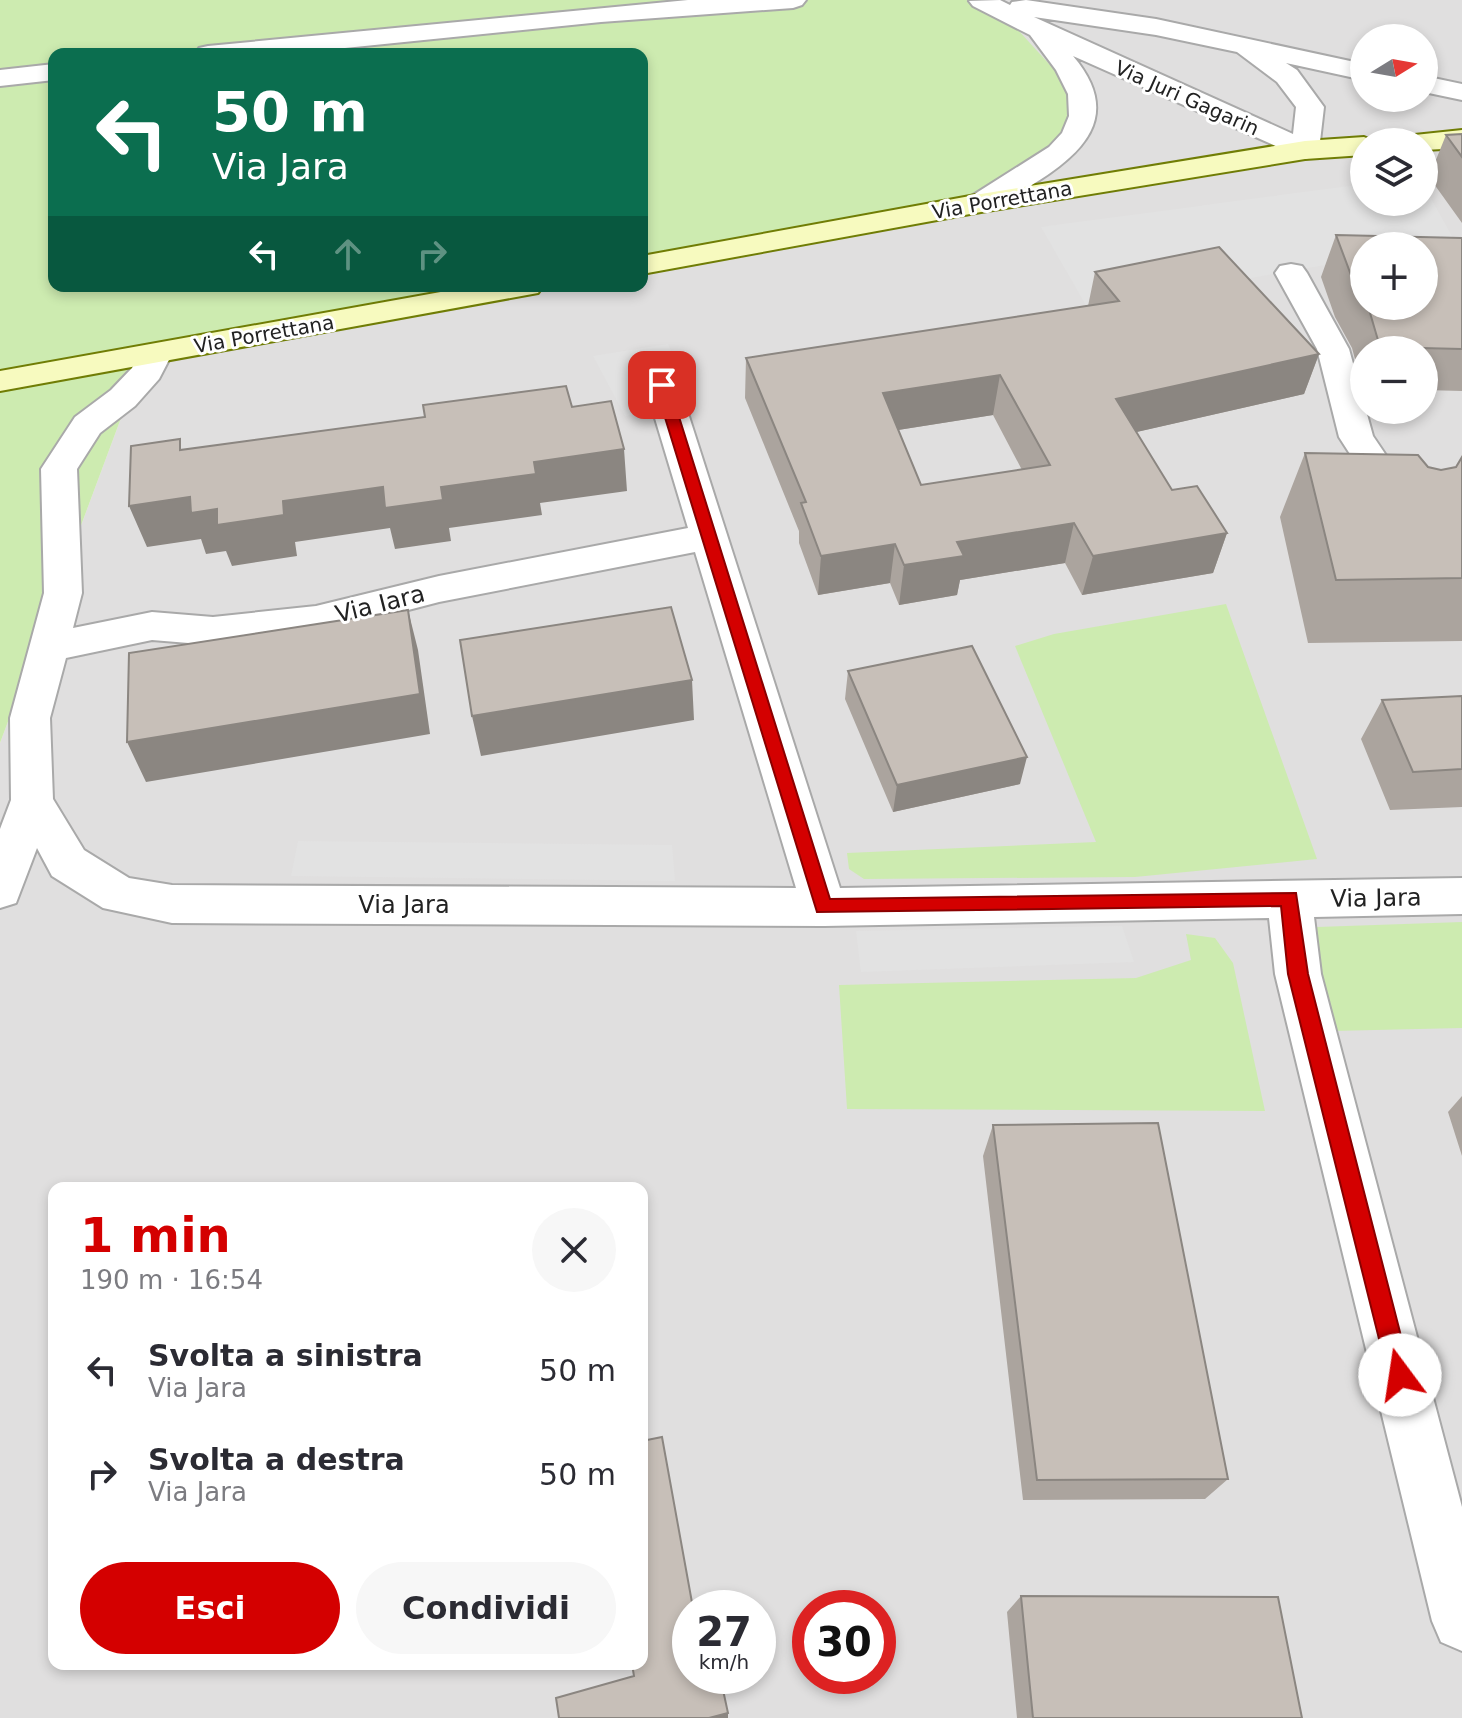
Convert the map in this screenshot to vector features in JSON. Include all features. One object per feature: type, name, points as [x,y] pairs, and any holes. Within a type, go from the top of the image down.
[{"type":"main road","points":[[1438,141],[1462,139]]},
{"type":"main road","name":"Via Porrettana","points":[[648,264],[981,203],[1305,150],[1350,147]]},
{"type":"main road","name":"Via Porrettana","points":[[0,381],[494,292]]},
{"type":"street","points":[[267,48],[601,14],[793,0]]},
{"type":"street","name":"Via Juri Gagarin","points":[[980,0],[1305,150]]},
{"type":"street","name":"Via Juri Gagarin","points":[[980,0],[1156,27],[1350,71]]},
{"type":"street","name":"Via Juri Gagarin","points":[[981,203],[1060,154],[1074,140],[1086,112],[1080,84],[1062,56],[1031,26]]},
{"type":"street","name":"Via Juri Gagarin","points":[[1247,48],[1287,76],[1310,107],[1350,83]]},
{"type":"street","points":[[0,78],[48,73]]},
{"type":"street","points":[[1438,87],[1462,92]]},
{"type":"street","points":[[1305,150],[1310,107]]},
{"type":"street","points":[[1291,273],[1333,349],[1356,437],[1411,519]]},
{"type":"street","name":"Via Jara","points":[[0,890],[32,800],[30,718],[63,593],[59,469],[87,425],[123,398],[147,372],[155,354]]},
{"type":"street","points":[[662,385],[824,907]]},
{"type":"street","name":"Via Iara","points":[[49,647],[152,626],[213,631],[316,620],[439,589],[709,537]]},
{"type":"street","name":"Via Jara","points":[[32,800],[68,863],[119,895],[172,904],[824,907],[1462,896]]},
{"type":"street","points":[[1289,898],[1298,974],[1462,1621]]},
{"type":"shaded area","points":[[981,0],[1462,0],[1462,1718],[0,1718],[0,743],[143,359],[495,292],[648,292],[648,260],[1009,20]]},
{"type":"shaded area","points":[[1350,186],[1350,216],[1438,216],[1438,211],[1454,240],[1438,243],[1438,232],[1350,232],[1350,260],[1087,307],[1041,227]]},
{"type":"shaded area","points":[[668,344],[684,381],[663,385],[670,409],[625,416],[593,356]]},
{"type":"shaded area","points":[[298,841],[672,845],[675,881],[291,876]]},
{"type":"shaded area","points":[[1122,926],[1134,962],[861,972],[856,931]]},
{"type":"green space","points":[[0,0],[981,0],[1009,20],[1071,88],[1072,129],[1015,194],[648,263],[648,48],[48,48],[48,292],[495,292],[143,359],[0,743]]},
{"type":"green space","points":[[1226,604],[1317,859],[1135,877],[864,879],[849,869],[847,853],[1096,842],[1015,646],[1054,634]]},
{"type":"green space","points":[[1462,922],[1462,1028],[1332,1031],[1309,945],[1317,927]]},
{"type":"green space","points":[[1186,934],[1215,938],[1233,963],[1265,1111],[847,1109],[839,985],[1136,978],[1191,960]]},
{"type":"building","points":[[1462,134],[1462,157],[1446,135]]},
{"type":"building","points":[[1336,235],[1350,235],[1350,272]]},
{"type":"building","points":[[1438,237],[1462,238],[1462,349],[1438,348],[1438,336],[1377,336],[1372,320],[1438,320]]},
{"type":"building","points":[[1219,247],[1319,354],[1116,399],[1172,490],[1197,486],[1227,533],[1093,556],[1074,523],[957,542],[964,556],[904,565],[895,544],[821,556],[801,503],[806,502],[746,358],[1119,301],[1095,272]],"holes":[[[1000,375],[1050,465],[921,485],[883,393]]]},
{"type":"building","points":[[566,386],[572,407],[611,401],[624,449],[534,462],[536,474],[441,487],[443,500],[385,508],[383,487],[283,501],[284,515],[217,525],[217,509],[191,513],[190,497],[129,506],[131,446],[180,439],[180,450],[425,417],[423,405]]},
{"type":"building","points":[[1305,453],[1418,455],[1428,467],[1441,470],[1456,467],[1462,457],[1462,578],[1336,580]]},
{"type":"building","points":[[671,607],[692,680],[472,716],[460,640]]},
{"type":"building","points":[[408,610],[420,694],[127,742],[129,653]]},
{"type":"building","points":[[972,646],[1027,757],[897,785],[848,671]]},
{"type":"building","points":[[1462,696],[1462,769],[1413,772],[1382,700]]},
{"type":"building","points":[[1158,1123],[1228,1479],[1037,1480],[993,1125]]},
{"type":"building","points":[[662,1437],[690,1590],[672,1590],[672,1694],[724,1694],[728,1713],[709,1718],[559,1718],[556,1698],[634,1676],[633,1670],[648,1670],[648,1440]]},
{"type":"building","points":[[1021,1596],[1278,1597],[1302,1718],[1033,1718]]},
{"type":"route","points":[[662,385],[824,907],[1289,898],[1298,974],[1400,1375]]}]
